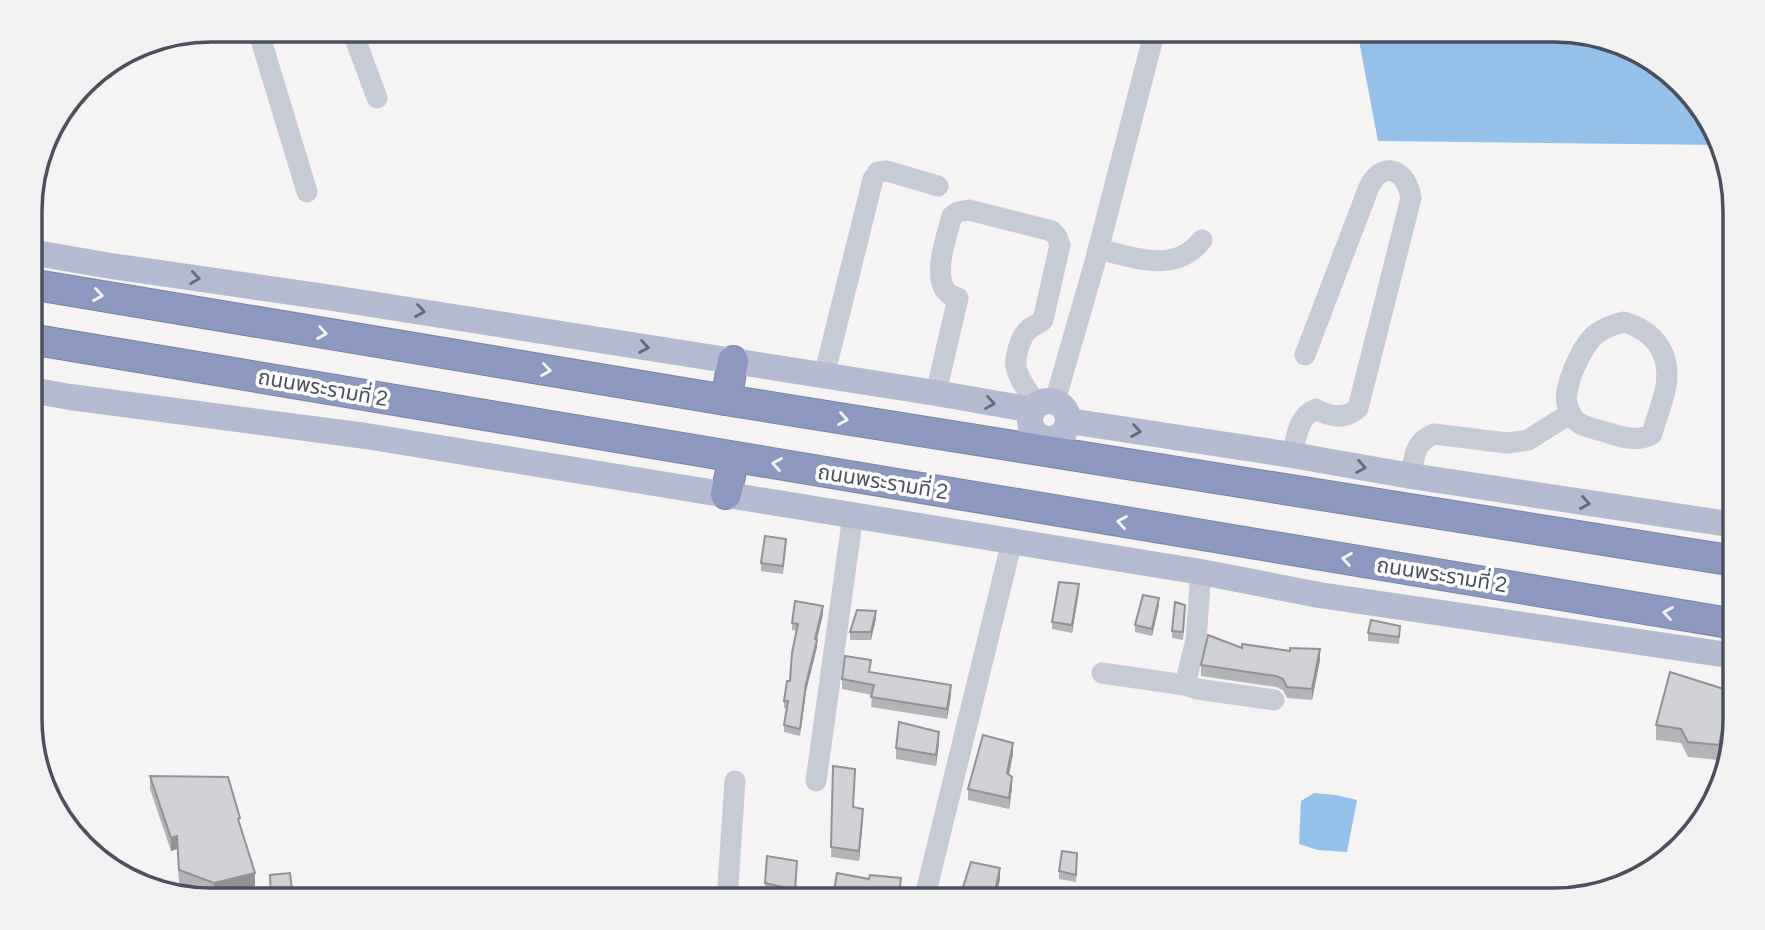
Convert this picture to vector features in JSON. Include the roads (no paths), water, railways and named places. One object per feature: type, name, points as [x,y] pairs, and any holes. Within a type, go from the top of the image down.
[{"type":"highway","points":[[42,286],[726,400],[1049,421],[1723,559]]},
{"type":"highway","name":"ถนนพระรามที่ 2","points":[[42,341],[1723,622]]},
{"type":"highway","points":[[726,400],[733,361]]},
{"type":"highway","points":[[726,494],[734,457]]},
{"type":"main road","points":[[42,254],[326,296],[936,393],[1049,421],[1292,455],[1723,524]]},
{"type":"main road","name":"ถนนพระรามที่ 2","points":[[42,392],[366,436],[1201,572],[1319,595],[1723,654]]},
{"type":"street","points":[[262,42],[307,192]]},
{"type":"street","points":[[356,42],[377,98]]},
{"type":"street","points":[[1049,421],[1098,249],[1151,42]]},
{"type":"street","points":[[1292,455],[1302,419],[1307,413],[1316,409],[1343,417],[1357,408],[1411,198],[1410,189],[1403,177],[1394,171],[1385,170],[1378,174],[1369,187],[1305,355]]},
{"type":"street","points":[[824,376],[873,179],[878,172],[887,171],[938,186]]},
{"type":"street","points":[[936,393],[958,298],[948,293],[944,287],[940,278],[940,264],[952,216],[969,210],[1052,231],[1057,237],[1060,245],[1043,320],[1030,327],[1022,337],[1018,345],[1016,369],[1049,421]]},
{"type":"street","points":[[1098,249],[1155,262],[1167,261],[1193,251],[1202,240]]},
{"type":"street","points":[[1624,322],[1646,332],[1657,341],[1665,359],[1666,385],[1652,434],[1644,439],[1620,437],[1576,421],[1571,414],[1566,393],[1584,347],[1597,332],[1624,322]]},
{"type":"street","points":[[1411,476],[1417,446],[1424,438],[1434,434],[1507,443],[1528,440],[1571,414]]},
{"type":"street","points":[[816,781],[853,514]]},
{"type":"street","points":[[927,888],[1012,541]]},
{"type":"street","points":[[1185,685],[1196,639],[1201,572]]},
{"type":"street","points":[[1102,673],[1273,700]]},
{"type":"street","points":[[728,888],[735,781]]},
{"type":"water","points":[[1359,42],[1565,42],[1608,51],[1629,59],[1648,71],[1681,100],[1709,145],[1378,141]]},
{"type":"water","points":[[1314,793],[1357,800],[1347,852],[1318,850],[1299,844],[1301,801]]}]
